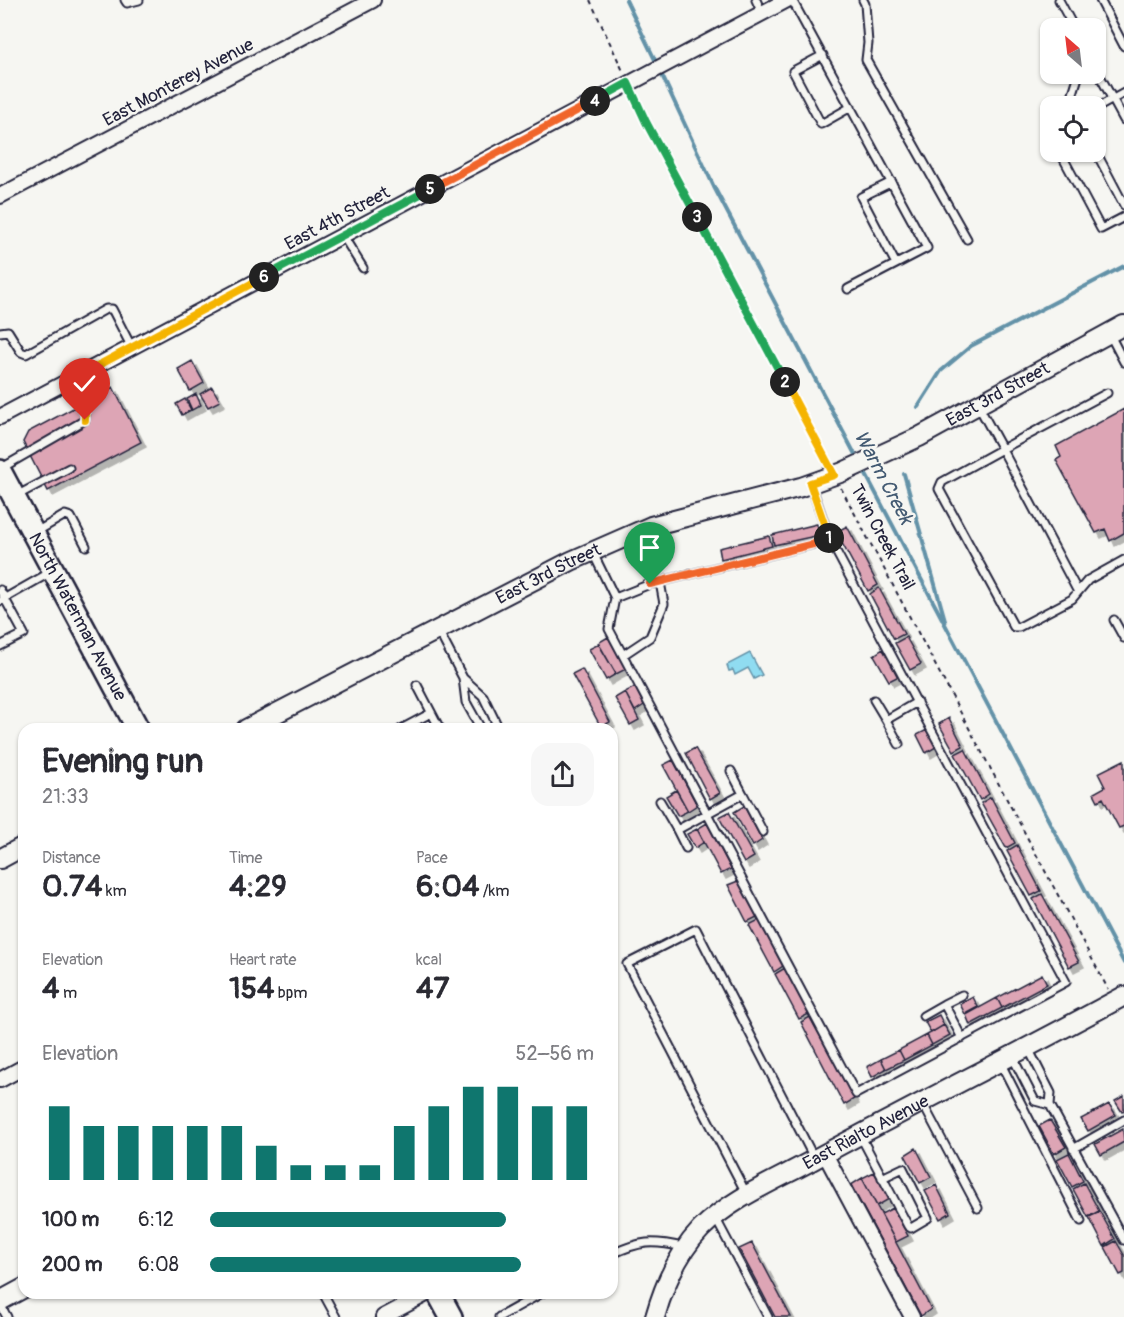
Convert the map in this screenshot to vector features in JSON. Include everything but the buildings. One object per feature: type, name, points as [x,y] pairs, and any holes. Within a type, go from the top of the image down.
[{"type":"main road","name":"East 3rd Street","points":[[263,723],[592,550],[651,526],[839,473],[879,456],[1119,330]]},
{"type":"main road","name":"North Waterman Avenue","points":[[0,470],[135,723]]},
{"type":"main road","points":[[0,859],[18,849]]},
{"type":"main road","name":"East Rialto Avenue","points":[[655,1317],[663,1289],[685,1248],[714,1217],[747,1195],[1119,999]]},
{"type":"main road","points":[[0,1303],[18,1292]]},
{"type":"main road","points":[[441,1299],[451,1317]]},
{"type":"street","name":"East Monterey Avenue","points":[[0,196],[374,0]]},
{"type":"street","name":"East 4th Street","points":[[0,417],[788,0]]},
{"type":"street","points":[[0,1080],[18,1070]]},
{"type":"street","points":[[820,1157],[912,1317]]},
{"type":"street","points":[[383,1317],[417,1299]]},
{"type":"lane","points":[[125,0],[127,3],[140,0]]},
{"type":"lane","points":[[756,0],[762,13]]},
{"type":"lane","points":[[792,0],[927,248],[848,290]]},
{"type":"lane","points":[[863,0],[868,43],[866,60],[967,239]]},
{"type":"lane","points":[[1059,0],[1069,18]]},
{"type":"lane","points":[[1100,0],[1124,46]]},
{"type":"lane","points":[[823,55],[793,71],[821,124],[851,107]]},
{"type":"lane","points":[[1104,84],[1124,120]]},
{"type":"lane","points":[[1106,103],[1124,93]]},
{"type":"lane","points":[[1065,162],[1101,229],[1124,217]]},
{"type":"lane","points":[[1101,162],[1124,205]]},
{"type":"lane","points":[[892,182],[861,197],[896,264]]},
{"type":"lane","points":[[343,236],[363,268]]},
{"type":"lane","points":[[0,332],[8,331],[21,352],[26,354],[106,309],[112,309],[132,348]]},
{"type":"lane","points":[[1119,330],[1124,362]]},
{"type":"lane","points":[[0,470],[85,420],[85,414],[69,381]]},
{"type":"lane","points":[[1107,393],[942,482],[939,489],[1014,627],[1019,627],[1072,599],[1088,580],[1124,560]]},
{"type":"lane","points":[[978,404],[1078,592]]},
{"type":"lane","points":[[14,497],[69,468]]},
{"type":"lane","points":[[592,550],[615,598],[609,629],[856,1094],[1066,982],[830,540],[810,483]]},
{"type":"lane","points":[[33,533],[65,515],[71,517],[86,546]]},
{"type":"lane","points":[[615,598],[660,582],[830,540]]},
{"type":"lane","points":[[2,600],[53,570]]},
{"type":"lane","points":[[623,655],[650,637],[664,604],[660,582]]},
{"type":"lane","points":[[0,590],[2,600],[24,634],[0,646]]},
{"type":"lane","points":[[1114,621],[1124,638]]},
{"type":"lane","points":[[438,629],[463,678],[466,702],[478,723]]},
{"type":"lane","points":[[463,678],[483,696],[496,723]]},
{"type":"lane","points":[[417,685],[437,723]]},
{"type":"lane","points":[[874,700],[898,744]]},
{"type":"lane","points":[[886,720],[917,702]]},
{"type":"lane","points":[[412,723],[431,713]]},
{"type":"lane","points":[[731,771],[763,832]]},
{"type":"lane","points":[[677,830],[743,794]]},
{"type":"lane","points":[[660,801],[686,848]]},
{"type":"lane","points":[[747,1195],[627,964],[696,929],[820,1157]]},
{"type":"lane","points":[[923,1016],[962,995]]},
{"type":"lane","points":[[944,1004],[962,1038]]},
{"type":"lane","points":[[1013,1055],[1035,1101],[1050,1105]]},
{"type":"lane","points":[[1013,1055],[1051,1093],[1050,1105],[1124,1240]]},
{"type":"lane","points":[[1013,1055],[1081,1221]]},
{"type":"lane","points":[[922,1101],[978,1208]]},
{"type":"lane","points":[[1073,1149],[1124,1120]]},
{"type":"lane","points":[[859,1135],[882,1178],[909,1227],[928,1218],[903,1168],[882,1178]]},
{"type":"lane","points":[[714,1217],[768,1317]]},
{"type":"lane","points":[[618,1251],[634,1244],[661,1242],[685,1248]]},
{"type":"lane","points":[[326,1299],[336,1317]]},
{"type":"lane","points":[[499,1317],[531,1299]]},
{"type":"lane","points":[[0,1303],[7,1317]]},
{"type":"path","name":"Twin Creek Trail","points":[[590,0],[646,122],[839,473],[1119,999]]},
{"type":"water","points":[[750,653],[762,675],[754,679],[748,668],[735,675],[733,670],[729,671],[727,665]]},
{"type":"waterway","name":"Warm Creek","points":[[626,0],[657,64]]},
{"type":"waterway","name":"Warm Creek","points":[[660,71],[714,187],[858,460]]},
{"type":"waterway","points":[[918,407],[941,371],[971,346],[1124,266]]},
{"type":"waterway","name":"Warm Creek","points":[[863,469],[1124,963]]},
{"type":"waterway","points":[[904,474],[945,620]]},
{"type":"route","points":[[85,420],[85,414],[69,381],[628,83],[646,122],[834,475],[810,483],[830,540],[650,584]]}]
